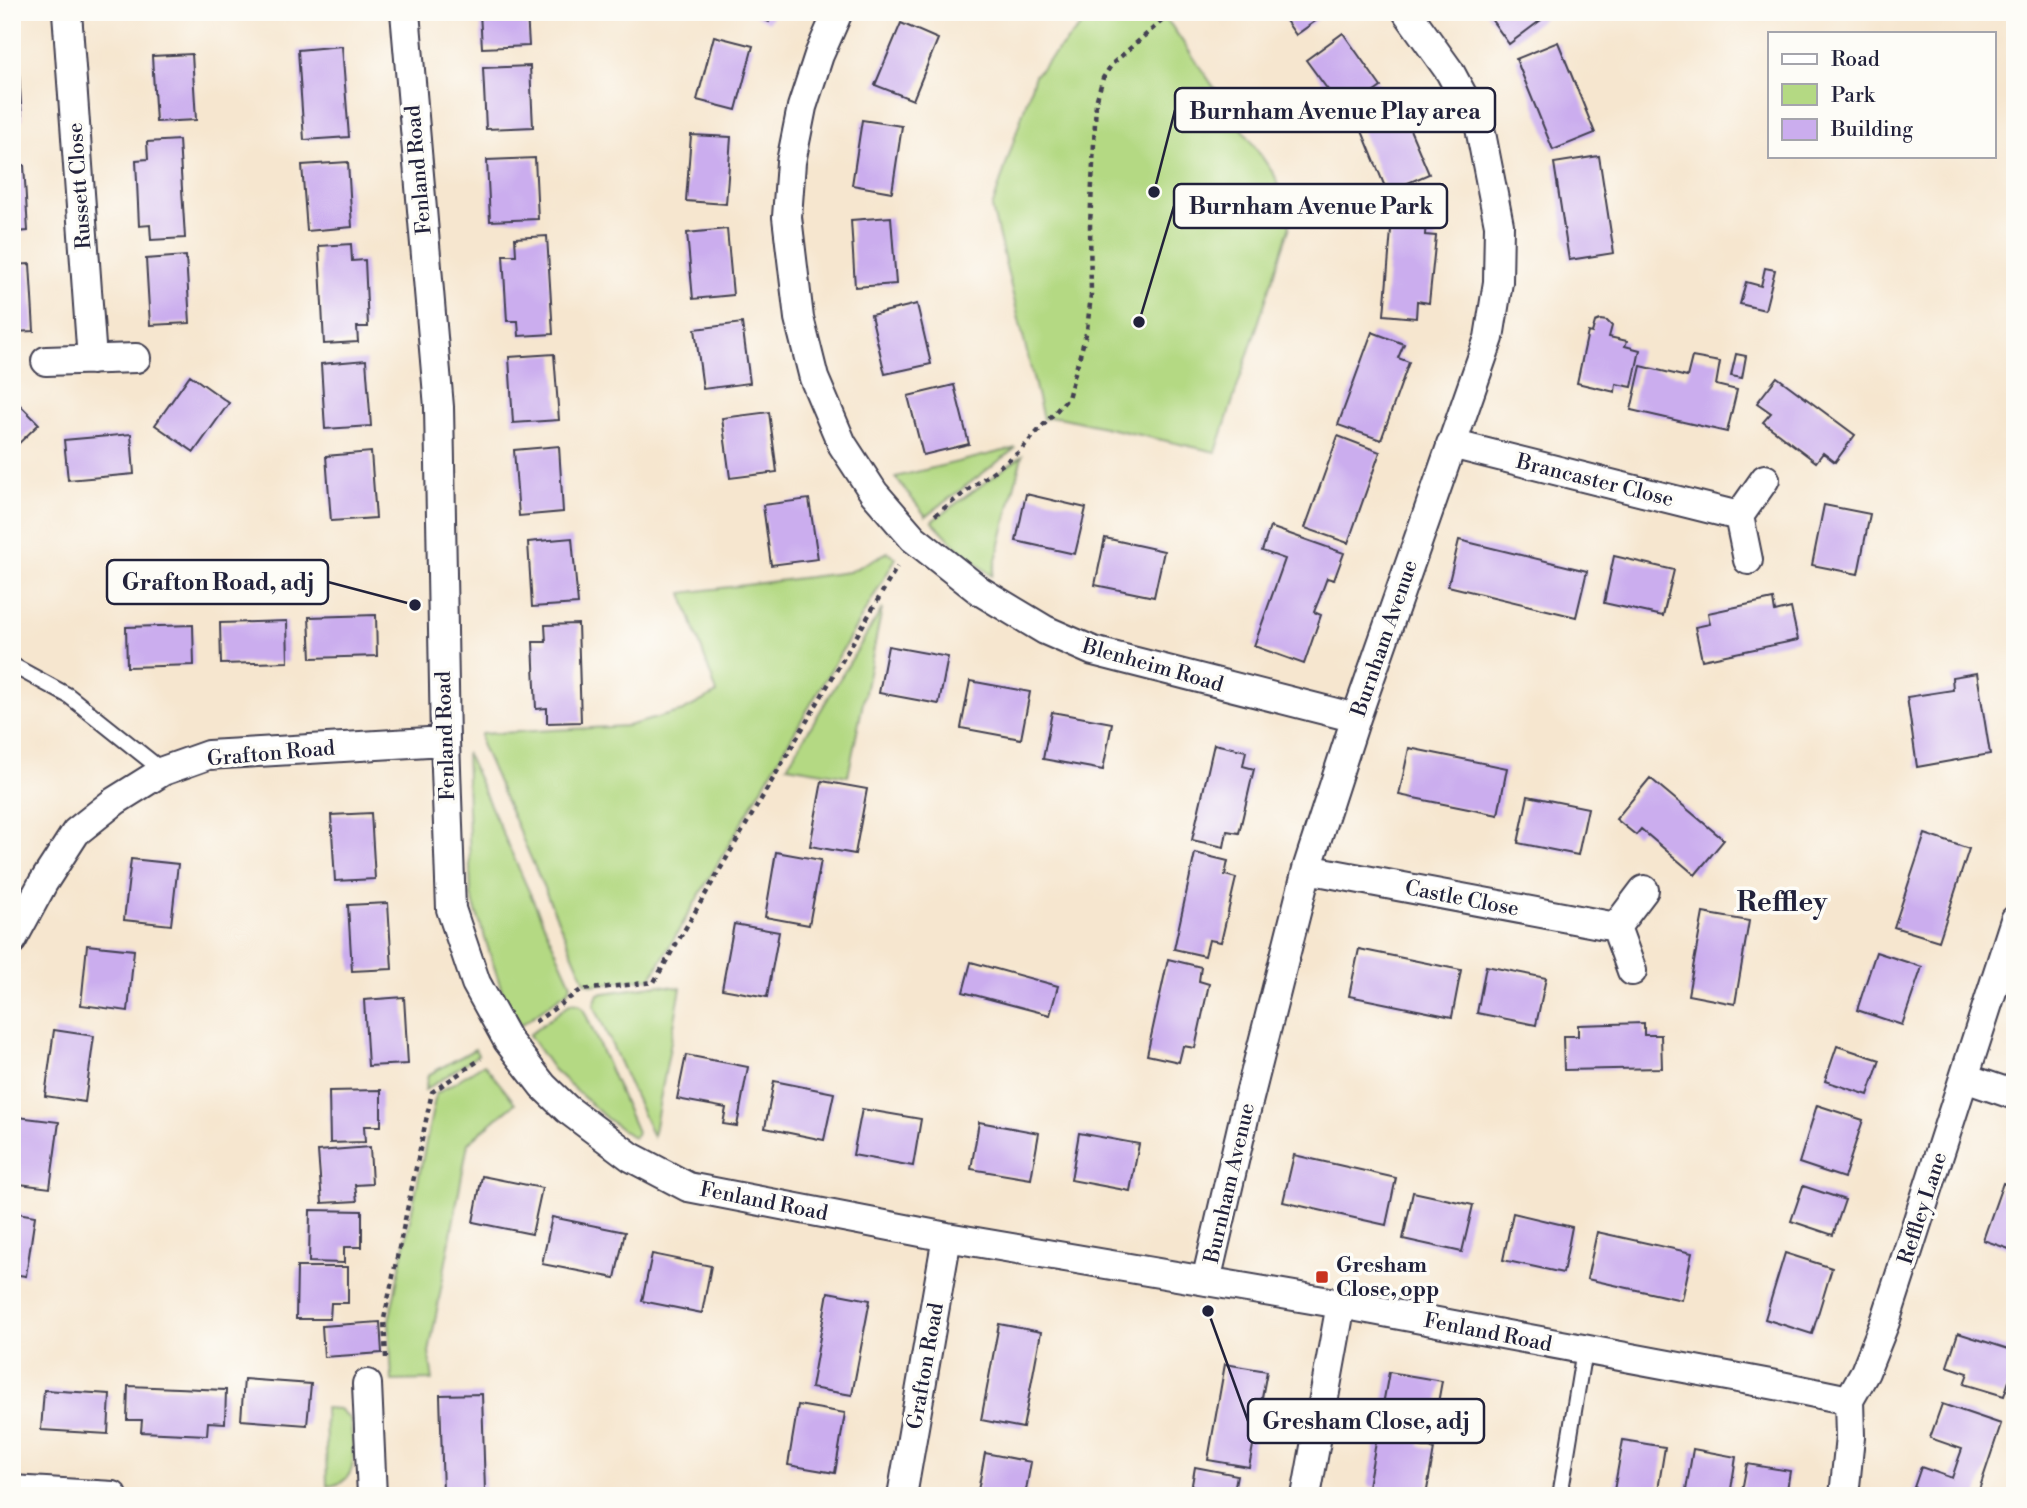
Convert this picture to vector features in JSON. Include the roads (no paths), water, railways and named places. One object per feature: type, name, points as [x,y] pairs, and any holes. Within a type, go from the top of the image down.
[{"type":"street","name":"Russett Close","points":[[66,12],[92,360]]},
{"type":"street","name":"Fenland Road","points":[[405,12],[439,407],[451,909],[476,983],[508,1041],[543,1086],[567,1109],[631,1157],[688,1187],[947,1237],[1341,1304],[1849,1401]]},
{"type":"street","name":"Blenheim Road","points":[[838,12],[818,55],[802,107],[791,163],[787,217],[799,318],[814,377],[842,444],[874,493],[914,538],[980,591],[1045,630],[1093,651],[1356,718]]},
{"type":"street","name":"Burnham Avenue","points":[[1206,1281],[1307,869],[1356,718],[1489,338],[1498,282],[1499,225],[1480,128],[1450,72],[1407,12]]},
{"type":"street","points":[[46,361],[136,358]]},
{"type":"street","name":"Brancaster Close","points":[[1451,444],[1739,516]]},
{"type":"street","points":[[1748,560],[1739,516],[1765,479]]},
{"type":"street","name":"Grafton Road","points":[[12,940],[43,883],[76,832],[115,801],[163,771],[208,755],[445,741]]},
{"type":"street","name":"Castle Close","points":[[1307,869],[1616,927]]},
{"type":"street","points":[[1632,971],[1616,927],[1644,890]]},
{"type":"street","name":"Reffley Lane","points":[[1849,1401],[1866,1372],[1885,1322],[2015,920]]},
{"type":"street","points":[[1965,1078],[2015,1095]]},
{"type":"street","name":"Grafton Road","points":[[902,1496],[947,1237]]},
{"type":"street","points":[[1306,1496],[1341,1304]]},
{"type":"street","points":[[365,1496],[372,1496],[367,1384]]},
{"type":"street","points":[[1844,1496],[1850,1437],[1849,1401]]},
{"type":"street","points":[[12,1490],[113,1496]]},
{"type":"lane","points":[[12,665],[69,696],[163,771]]},
{"type":"lane","points":[[1560,1496],[1584,1350]]},
{"type":"place","name":"Burnham Avenue Play area","points":[[1154,192]]},
{"type":"place","name":"Burnham Avenue Park","points":[[1139,322]]},
{"type":"place","name":"Grafton Road, adj","points":[[415,605]]},
{"type":"place","name":"Gresham Close, opp","points":[[1322,1277]]},
{"type":"place","name":"Gresham Close, adj","points":[[1208,1311]]},
{"type":"district","name":"Reffley","points":[[1782,901]]}]
